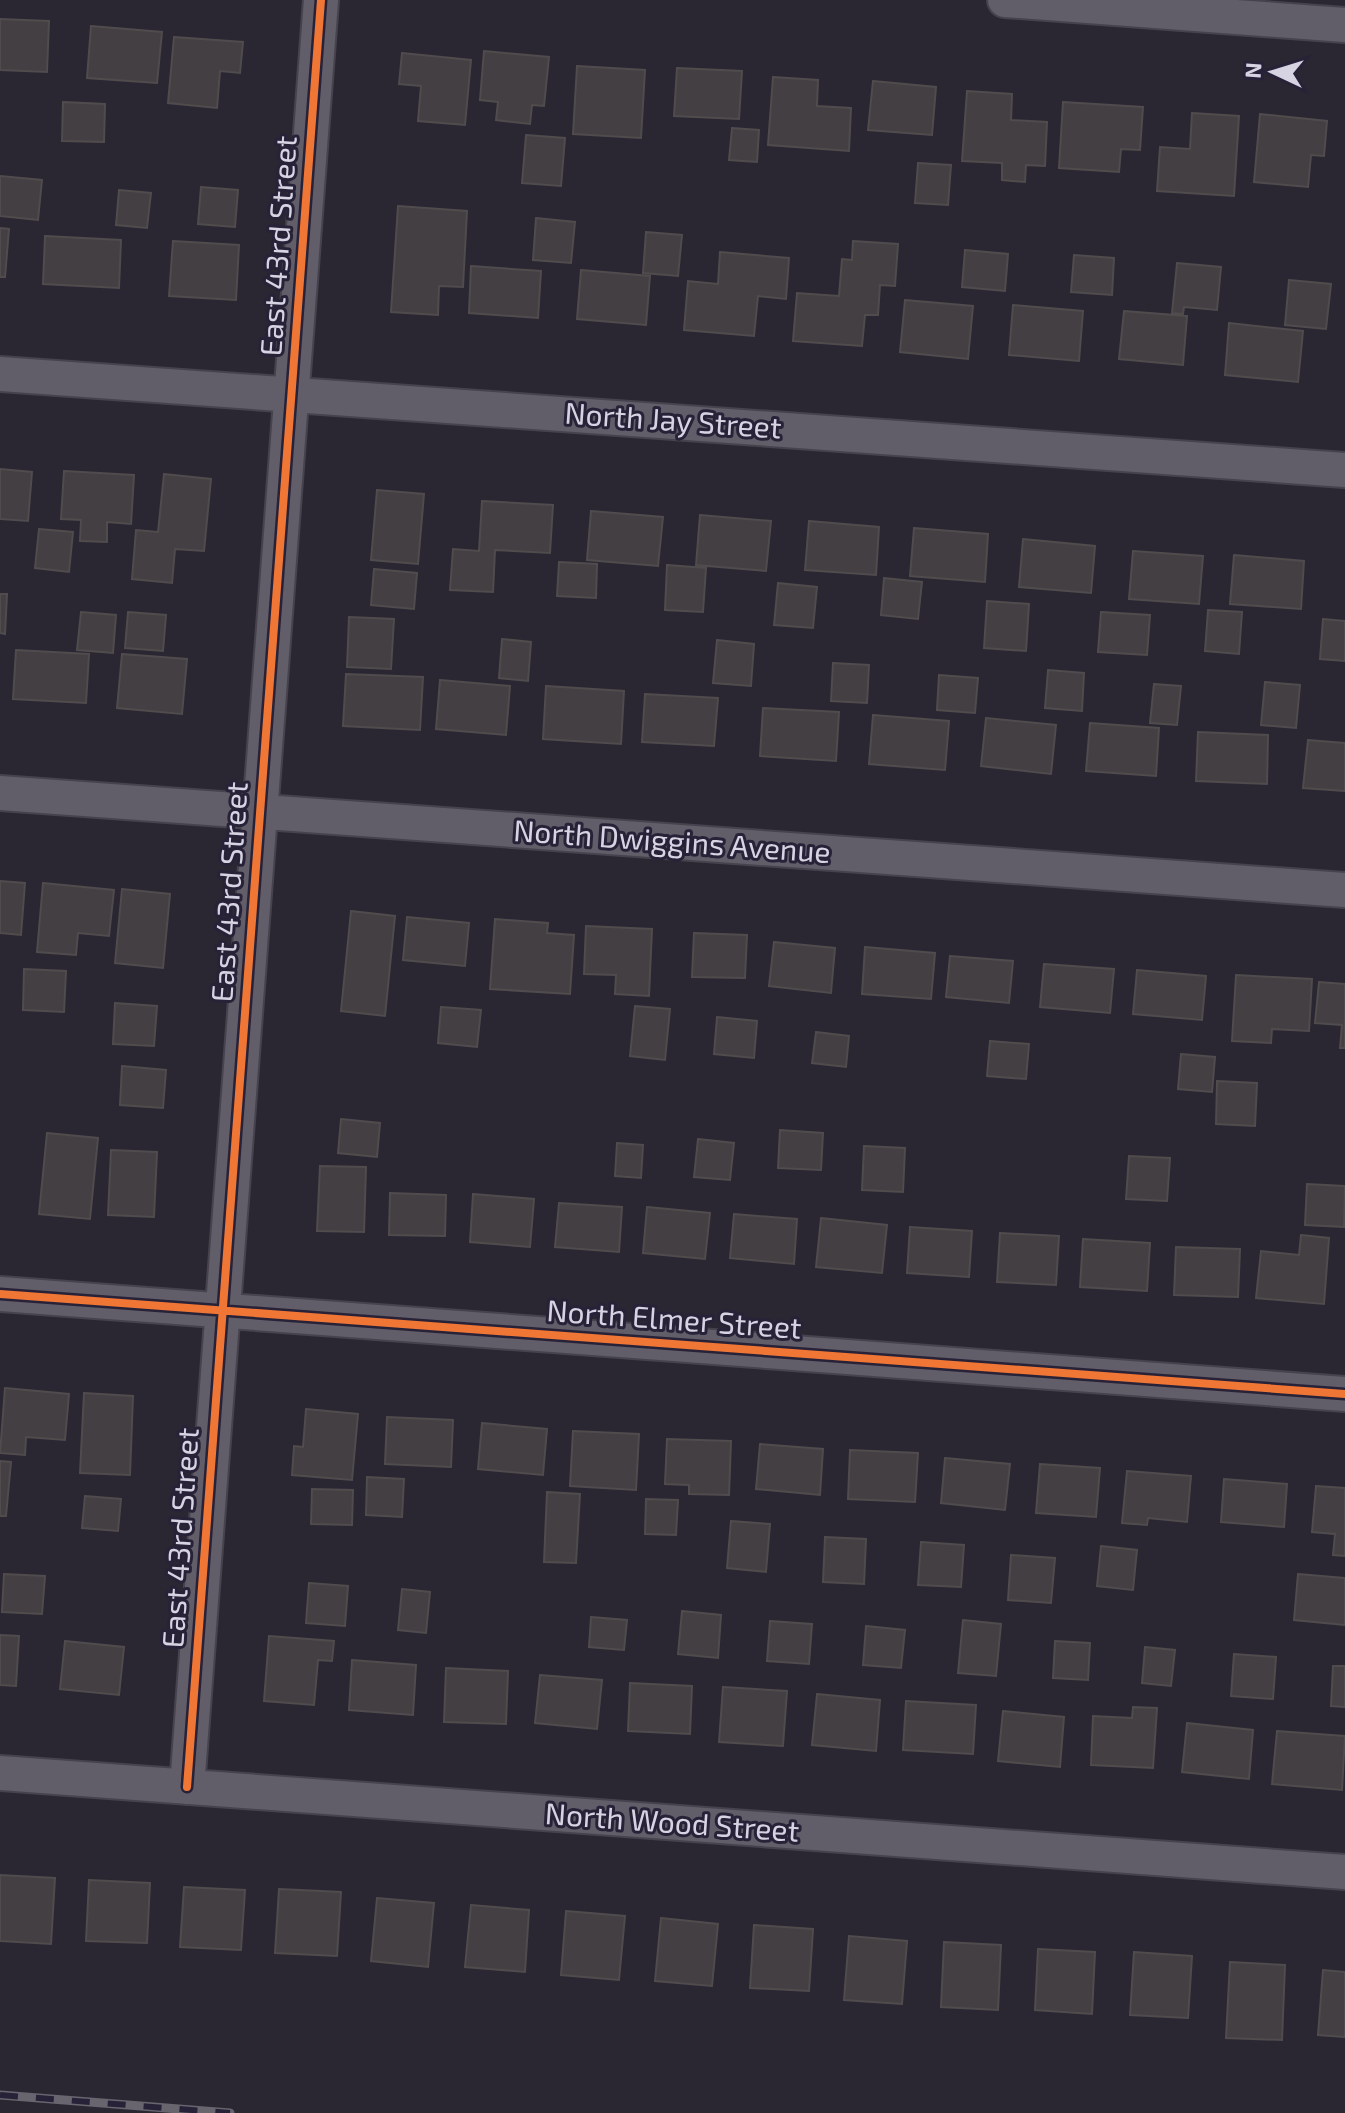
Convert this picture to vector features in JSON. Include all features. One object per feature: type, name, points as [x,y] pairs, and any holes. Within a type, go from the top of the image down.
[{"type":"street","name":"East 43rd Street","points":[[187,1787],[321,0]]},
{"type":"street","points":[[1005,0],[1345,25]]},
{"type":"street","name":"North Jay Street","points":[[0,374],[1345,470]]},
{"type":"street","name":"North Dwiggins Avenue","points":[[0,793],[1345,890]]},
{"type":"street","name":"North Elmer Street","points":[[0,1294],[1345,1394]]},
{"type":"street","name":"North Wood Street","points":[[0,1773],[1345,1872]]},
{"type":"building","points":[[0,19],[49,21],[47,72],[0,70]]},
{"type":"building","points":[[91,26],[162,32],[157,83],[87,78]]},
{"type":"building","points":[[174,37],[243,42],[240,73],[220,71],[217,108],[168,103]]},
{"type":"building","points":[[484,51],[549,57],[544,106],[532,105],[530,124],[496,120],[498,102],[480,100]]},
{"type":"building","points":[[402,53],[471,60],[465,125],[418,121],[421,86],[399,84]]},
{"type":"building","points":[[577,66],[645,70],[641,138],[573,134]]},
{"type":"building","points":[[677,68],[742,71],[739,119],[674,116]]},
{"type":"building","points":[[773,77],[818,80],[817,106],[851,108],[849,151],[768,145]]},
{"type":"building","points":[[873,81],[936,87],[932,135],[868,130]]},
{"type":"building","points":[[967,91],[1012,94],[1011,120],[1047,122],[1045,166],[1026,165],[1025,182],[1002,180],[1002,163],[962,161]]},
{"type":"building","points":[[63,102],[105,104],[104,142],[62,141]]},
{"type":"building","points":[[1063,102],[1143,107],[1140,150],[1121,149],[1119,172],[1059,168]]},
{"type":"building","points":[[1192,113],[1239,116],[1234,196],[1157,191],[1160,147],[1190,149]]},
{"type":"building","points":[[1260,114],[1327,121],[1324,156],[1311,155],[1308,187],[1254,182]]},
{"type":"building","points":[[732,128],[759,130],[757,162],[729,160]]},
{"type":"building","points":[[526,135],[565,138],[561,186],[522,183]]},
{"type":"building","points":[[918,163],[951,165],[948,205],[915,203]]},
{"type":"building","points":[[0,176],[42,180],[38,220],[0,216]]},
{"type":"building","points":[[201,187],[238,190],[235,227],[198,224]]},
{"type":"building","points":[[119,190],[151,193],[147,228],[116,225]]},
{"type":"building","points":[[398,206],[467,211],[463,287],[439,286],[438,315],[391,312]]},
{"type":"building","points":[[536,218],[575,222],[571,263],[533,260]]},
{"type":"building","points":[[0,228],[9,229],[5,277],[0,277]]},
{"type":"building","points":[[646,232],[682,235],[678,276],[643,273]]},
{"type":"building","points":[[45,236],[121,240],[119,288],[43,284]]},
{"type":"building","points":[[173,241],[239,245],[236,300],[169,296]]},
{"type":"building","points":[[853,241],[898,244],[895,286],[880,285],[878,315],[865,315],[862,346],[793,341],[797,293],[839,296],[842,259],[852,260]]},
{"type":"building","points":[[965,250],[1008,254],[1005,291],[962,287]]},
{"type":"building","points":[[720,252],[789,258],[786,299],[758,296],[754,336],[684,330],[688,281],[718,284]]},
{"type":"building","points":[[1074,255],[1114,258],[1112,295],[1071,292]]},
{"type":"building","points":[[1177,263],[1221,267],[1217,310],[1184,307],[1183,314],[1172,313]]},
{"type":"building","points":[[471,266],[541,271],[538,318],[469,313]]},
{"type":"building","points":[[581,270],[650,276],[646,325],[577,319]]},
{"type":"building","points":[[1289,280],[1331,284],[1326,329],[1285,325]]},
{"type":"building","points":[[905,300],[973,306],[968,359],[900,352]]},
{"type":"building","points":[[1013,305],[1083,311],[1079,361],[1009,355]]},
{"type":"building","points":[[1124,311],[1187,316],[1183,365],[1119,359]]},
{"type":"building","points":[[1229,323],[1303,331],[1298,382],[1225,375]]},
{"type":"building","points":[[0,469],[32,472],[28,521],[0,519]]},
{"type":"building","points":[[64,471],[134,475],[131,524],[107,522],[107,542],[80,541],[81,520],[61,519]]},
{"type":"building","points":[[164,474],[211,479],[204,551],[175,549],[172,583],[132,579],[136,530],[158,532]]},
{"type":"building","points":[[377,490],[424,494],[418,564],[371,560]]},
{"type":"building","points":[[482,501],[553,505],[550,553],[495,550],[493,592],[450,590],[453,549],[479,551]]},
{"type":"building","points":[[591,511],[663,517],[658,566],[587,560]]},
{"type":"building","points":[[700,515],[771,521],[766,571],[696,565]]},
{"type":"building","points":[[809,521],[879,527],[876,575],[805,570]]},
{"type":"building","points":[[914,528],[988,534],[985,582],[910,576]]},
{"type":"building","points":[[39,529],[73,532],[69,572],[35,568]]},
{"type":"building","points":[[1023,539],[1095,546],[1091,593],[1019,587]]},
{"type":"building","points":[[1133,551],[1203,556],[1199,604],[1129,599]]},
{"type":"building","points":[[1234,555],[1304,561],[1301,609],[1230,604]]},
{"type":"building","points":[[559,562],[597,564],[596,598],[557,596]]},
{"type":"building","points":[[667,565],[706,568],[703,612],[665,610]]},
{"type":"building","points":[[374,569],[417,573],[414,609],[371,605]]},
{"type":"building","points":[[884,578],[922,582],[918,619],[881,615]]},
{"type":"building","points":[[778,583],[817,587],[813,628],[774,625]]},
{"type":"building","points":[[0,594],[7,594],[5,634],[0,633]]},
{"type":"building","points":[[987,601],[1029,604],[1026,651],[984,648]]},
{"type":"building","points":[[1208,610],[1242,612],[1239,654],[1205,651]]},
{"type":"building","points":[[81,612],[116,615],[113,653],[77,650]]},
{"type":"building","points":[[128,612],[166,615],[163,651],[125,648]]},
{"type":"building","points":[[1101,612],[1150,615],[1147,655],[1098,652]]},
{"type":"building","points":[[349,617],[394,619],[391,669],[347,667]]},
{"type":"building","points":[[1323,619],[1345,621],[1345,661],[1320,659]]},
{"type":"building","points":[[502,639],[531,642],[528,681],[499,678]]},
{"type":"building","points":[[717,640],[754,644],[751,686],[713,683]]},
{"type":"building","points":[[16,650],[89,654],[86,703],[13,699]]},
{"type":"building","points":[[122,654],[187,659],[182,714],[117,708]]},
{"type":"building","points":[[833,663],[869,665],[867,703],[831,701]]},
{"type":"building","points":[[1048,670],[1084,673],[1082,711],[1045,708]]},
{"type":"building","points":[[346,674],[423,677],[420,730],[343,726]]},
{"type":"building","points":[[939,675],[978,678],[975,713],[937,710]]},
{"type":"building","points":[[440,680],[510,686],[506,735],[436,729]]},
{"type":"building","points":[[1265,682],[1300,685],[1296,728],[1261,725]]},
{"type":"building","points":[[1154,684],[1181,686],[1177,725],[1150,723]]},
{"type":"building","points":[[546,686],[624,691],[621,744],[543,739]]},
{"type":"building","points":[[645,694],[718,698],[714,746],[642,742]]},
{"type":"building","points":[[763,708],[839,712],[836,761],[760,756]]},
{"type":"building","points":[[873,715],[949,721],[945,770],[869,764]]},
{"type":"building","points":[[986,718],[1056,725],[1051,774],[981,766]]},
{"type":"building","points":[[1090,723],[1159,728],[1156,776],[1086,771]]},
{"type":"building","points":[[1198,732],[1268,735],[1267,784],[1196,781]]},
{"type":"building","points":[[1308,740],[1345,743],[1345,791],[1303,788]]},
{"type":"building","points":[[0,881],[25,883],[21,935],[0,933]]},
{"type":"building","points":[[43,883],[114,890],[109,936],[78,933],[76,955],[37,952]]},
{"type":"building","points":[[122,889],[170,894],[163,968],[115,963]]},
{"type":"building","points":[[351,911],[395,916],[385,1016],[341,1011]]},
{"type":"building","points":[[407,917],[469,923],[465,966],[403,960]]},
{"type":"building","points":[[495,919],[548,923],[547,933],[574,935],[570,994],[490,989]]},
{"type":"building","points":[[586,926],[652,929],[649,996],[615,994],[616,975],[584,974]]},
{"type":"building","points":[[694,933],[747,935],[745,978],[692,977]]},
{"type":"building","points":[[774,942],[835,948],[831,993],[769,986]]},
{"type":"building","points":[[865,947],[935,953],[931,999],[862,994]]},
{"type":"building","points":[[950,956],[1013,961],[1009,1003],[946,997]]},
{"type":"building","points":[[1044,964],[1114,969],[1110,1013],[1040,1007]]},
{"type":"building","points":[[24,969],[66,971],[64,1012],[23,1010]]},
{"type":"building","points":[[1137,970],[1206,976],[1202,1020],[1133,1014]]},
{"type":"building","points":[[1236,975],[1312,979],[1309,1031],[1272,1029],[1271,1043],[1232,1041]]},
{"type":"building","points":[[1319,982],[1345,984],[1345,1048],[1340,1048],[1342,1025],[1315,1023]]},
{"type":"building","points":[[115,1003],[157,1006],[154,1046],[113,1044]]},
{"type":"building","points":[[635,1006],[670,1009],[665,1060],[630,1056]]},
{"type":"building","points":[[441,1007],[481,1010],[477,1047],[438,1043]]},
{"type":"building","points":[[717,1017],[757,1021],[754,1058],[714,1054]]},
{"type":"building","points":[[816,1032],[849,1036],[846,1067],[812,1063]]},
{"type":"building","points":[[990,1041],[1029,1044],[1026,1079],[987,1076]]},
{"type":"building","points":[[1181,1054],[1215,1057],[1212,1092],[1178,1089]]},
{"type":"building","points":[[122,1066],[166,1070],[163,1108],[120,1105]]},
{"type":"building","points":[[1217,1081],[1257,1083],[1255,1126],[1216,1124]]},
{"type":"building","points":[[341,1119],[380,1123],[377,1157],[338,1153]]},
{"type":"building","points":[[780,1130],[823,1133],[821,1170],[778,1168]]},
{"type":"building","points":[[47,1133],[98,1138],[90,1219],[39,1214]]},
{"type":"building","points":[[698,1139],[734,1143],[730,1180],[694,1177]]},
{"type":"building","points":[[617,1143],[643,1145],[641,1178],[615,1176]]},
{"type":"building","points":[[864,1146],[905,1148],[903,1192],[862,1190]]},
{"type":"building","points":[[111,1150],[157,1152],[154,1217],[108,1215]]},
{"type":"building","points":[[1129,1156],[1170,1158],[1167,1201],[1126,1199]]},
{"type":"building","points":[[320,1166],[366,1167],[364,1232],[317,1231]]},
{"type":"building","points":[[1307,1184],[1345,1186],[1344,1227],[1305,1225]]},
{"type":"building","points":[[390,1193],[446,1195],[445,1236],[389,1235]]},
{"type":"building","points":[[473,1194],[534,1199],[530,1247],[470,1242]]},
{"type":"building","points":[[559,1203],[622,1207],[619,1252],[555,1247]]},
{"type":"building","points":[[647,1207],[710,1213],[705,1259],[643,1253]]},
{"type":"building","points":[[734,1214],[797,1219],[794,1264],[730,1258]]},
{"type":"building","points":[[821,1218],[887,1225],[882,1273],[816,1267]]},
{"type":"building","points":[[910,1227],[972,1231],[969,1277],[907,1273]]},
{"type":"building","points":[[1000,1233],[1059,1236],[1056,1285],[997,1282]]},
{"type":"building","points":[[1301,1235],[1329,1238],[1324,1304],[1256,1298],[1261,1251],[1299,1255]]},
{"type":"building","points":[[1083,1239],[1150,1243],[1147,1291],[1080,1287]]},
{"type":"building","points":[[1176,1247],[1240,1249],[1238,1297],[1174,1295]]},
{"type":"building","points":[[5,1388],[69,1394],[65,1440],[26,1437],[25,1455],[0,1453]]},
{"type":"building","points":[[84,1393],[133,1396],[130,1475],[80,1473]]},
{"type":"building","points":[[306,1409],[358,1414],[352,1480],[292,1475],[294,1446],[303,1447]]},
{"type":"building","points":[[387,1417],[453,1420],[451,1467],[385,1464]]},
{"type":"building","points":[[482,1423],[547,1429],[543,1475],[478,1469]]},
{"type":"building","points":[[573,1431],[639,1434],[636,1490],[570,1486]]},
{"type":"building","points":[[667,1439],[731,1441],[729,1495],[689,1494],[689,1485],[665,1484]]},
{"type":"building","points":[[760,1444],[823,1449],[820,1495],[756,1489]]},
{"type":"building","points":[[850,1450],[918,1453],[915,1502],[848,1499]]},
{"type":"building","points":[[945,1458],[1010,1464],[1005,1510],[941,1503]]},
{"type":"building","points":[[0,1461],[11,1462],[6,1516],[0,1516]]},
{"type":"building","points":[[1040,1464],[1100,1468],[1096,1517],[1036,1513]]},
{"type":"building","points":[[1127,1471],[1191,1476],[1187,1522],[1148,1518],[1147,1525],[1122,1523]]},
{"type":"building","points":[[367,1477],[404,1479],[402,1517],[366,1515]]},
{"type":"building","points":[[1224,1479],[1287,1484],[1284,1527],[1221,1522]]},
{"type":"building","points":[[1316,1486],[1345,1488],[1345,1556],[1333,1555],[1335,1534],[1312,1532]]},
{"type":"building","points":[[312,1489],[353,1490],[352,1525],[311,1524]]},
{"type":"building","points":[[547,1492],[580,1494],[576,1563],[544,1562]]},
{"type":"building","points":[[85,1496],[121,1499],[118,1531],[82,1528]]},
{"type":"building","points":[[646,1499],[678,1500],[676,1535],[645,1534]]},
{"type":"building","points":[[731,1521],[770,1524],[766,1572],[727,1568]]},
{"type":"building","points":[[825,1537],[866,1539],[864,1584],[823,1582]]},
{"type":"building","points":[[921,1542],[964,1545],[961,1587],[918,1585]]},
{"type":"building","points":[[1101,1546],[1137,1550],[1133,1590],[1097,1586]]},
{"type":"building","points":[[1011,1555],[1055,1558],[1051,1603],[1008,1600]]},
{"type":"building","points":[[4,1574],[45,1576],[42,1614],[2,1612]]},
{"type":"building","points":[[1298,1574],[1345,1578],[1345,1625],[1294,1620]]},
{"type":"building","points":[[309,1583],[348,1586],[345,1626],[306,1623]]},
{"type":"building","points":[[402,1589],[430,1592],[426,1633],[398,1630]]},
{"type":"building","points":[[682,1611],[721,1615],[718,1658],[678,1654]]},
{"type":"building","points":[[591,1617],[627,1620],[624,1650],[589,1647]]},
{"type":"building","points":[[963,1620],[1001,1624],[996,1676],[958,1673]]},
{"type":"building","points":[[770,1621],[812,1624],[809,1664],[767,1661]]},
{"type":"building","points":[[866,1626],[905,1630],[901,1668],[863,1665]]},
{"type":"building","points":[[0,1635],[19,1636],[16,1686],[0,1685]]},
{"type":"building","points":[[269,1636],[334,1641],[332,1661],[318,1660],[314,1705],[264,1701]]},
{"type":"building","points":[[65,1641],[124,1647],[119,1695],[60,1689]]},
{"type":"building","points":[[1055,1641],[1090,1643],[1088,1680],[1053,1678]]},
{"type":"building","points":[[1145,1647],[1175,1650],[1171,1686],[1142,1683]]},
{"type":"building","points":[[1234,1654],[1276,1657],[1273,1699],[1231,1696]]},
{"type":"building","points":[[352,1660],[416,1665],[413,1715],[349,1710]]},
{"type":"building","points":[[1333,1666],[1345,1666],[1345,1707],[1331,1706]]},
{"type":"building","points":[[446,1668],[508,1671],[506,1724],[444,1722]]},
{"type":"building","points":[[540,1675],[602,1680],[597,1729],[535,1723]]},
{"type":"building","points":[[630,1683],[692,1686],[690,1734],[628,1731]]},
{"type":"building","points":[[723,1687],[787,1691],[783,1746],[719,1742]]},
{"type":"building","points":[[817,1694],[880,1700],[876,1751],[812,1745]]},
{"type":"building","points":[[906,1701],[976,1705],[973,1754],[903,1750]]},
{"type":"building","points":[[1133,1707],[1157,1708],[1153,1768],[1091,1765],[1093,1716],[1132,1718]]},
{"type":"building","points":[[1003,1711],[1064,1717],[1060,1767],[998,1761]]},
{"type":"building","points":[[1187,1723],[1253,1730],[1249,1779],[1182,1772]]},
{"type":"building","points":[[1277,1731],[1345,1736],[1342,1790],[1272,1784]]},
{"type":"building","points":[[0,1875],[55,1878],[51,1944],[0,1941]]},
{"type":"building","points":[[89,1880],[150,1883],[147,1943],[86,1941]]},
{"type":"building","points":[[184,1887],[245,1890],[241,1950],[180,1947]]},
{"type":"building","points":[[279,1889],[341,1892],[337,1956],[275,1953]]},
{"type":"building","points":[[377,1898],[434,1903],[428,1967],[371,1961]]},
{"type":"building","points":[[471,1905],[529,1910],[525,1972],[465,1967]]},
{"type":"building","points":[[566,1911],[625,1916],[619,1980],[561,1975]]},
{"type":"building","points":[[661,1918],[718,1924],[712,1986],[655,1981]]},
{"type":"building","points":[[754,1925],[813,1929],[809,1991],[750,1988]]},
{"type":"building","points":[[849,1936],[907,1941],[902,2004],[844,2000]]},
{"type":"building","points":[[944,1942],[1001,1945],[998,2010],[941,2007]]},
{"type":"building","points":[[1038,1949],[1095,1952],[1092,2014],[1035,2010]]},
{"type":"building","points":[[1134,1952],[1192,1956],[1188,2018],[1130,2015]]},
{"type":"building","points":[[1230,1962],[1285,1965],[1282,2040],[1226,2038]]},
{"type":"building","points":[[1323,1970],[1345,1972],[1345,2037],[1318,2035]]},
{"type":"railway","points":[[0,2095],[230,2113]]},
{"type":"cycle path","points":[[187,1787],[321,0]]},
{"type":"cycle path","points":[[0,1294],[1345,1394]]}]
